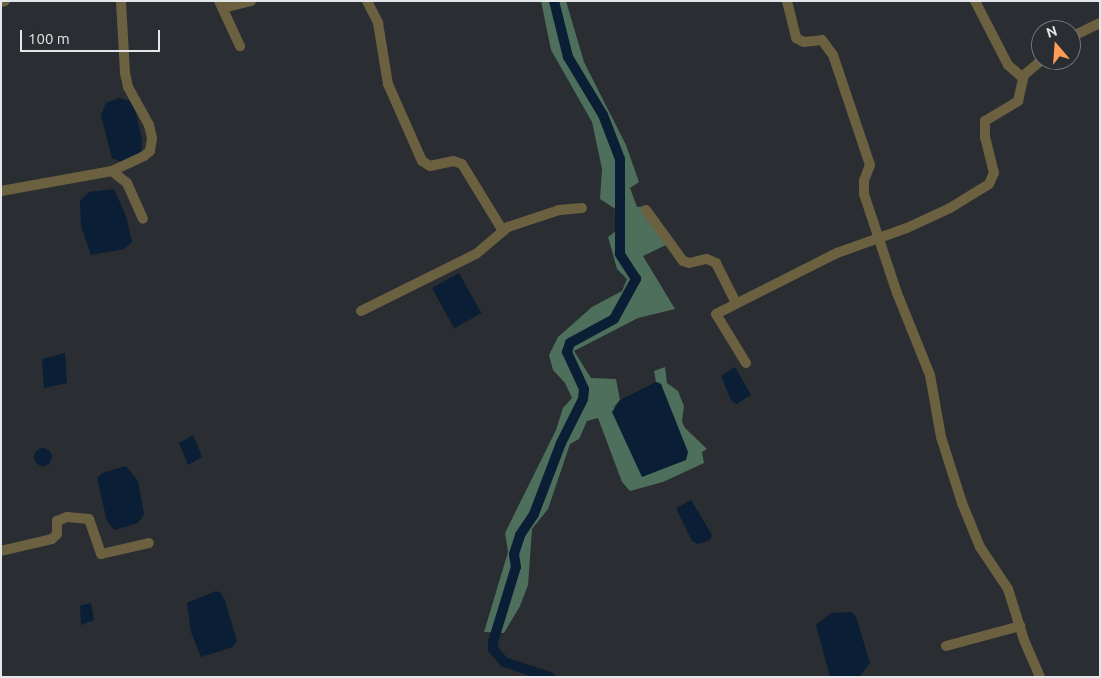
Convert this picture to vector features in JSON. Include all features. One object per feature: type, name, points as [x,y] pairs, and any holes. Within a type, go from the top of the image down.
[{"type":"street","points":[[1,2],[5,1]]},
{"type":"street","points":[[1,191],[112,171],[144,156],[150,151],[152,138],[149,125],[128,87],[125,73],[121,1]]},
{"type":"street","points":[[240,46],[221,5],[250,1]]},
{"type":"street","points":[[367,1],[378,23],[388,84],[422,161],[430,166],[453,161],[462,164],[504,231]]},
{"type":"street","points":[[787,1],[796,38],[804,42],[822,40],[833,56],[870,165],[864,194],[897,292],[930,375],[941,437],[971,529],[1008,589],[1040,677]]},
{"type":"street","points":[[975,1],[1008,65],[1023,78]]},
{"type":"street","points":[[1081,32],[1100,23]]},
{"type":"street","points":[[746,363],[716,314],[837,252],[880,237],[950,208],[993,180],[994,173],[983,126],[990,115],[1018,101],[1023,78],[1031,70]]},
{"type":"street","points":[[112,171],[127,183],[143,219]]},
{"type":"street","points":[[361,311],[476,254],[504,231],[547,213],[582,208]]},
{"type":"street","points":[[646,210],[683,261],[689,263],[707,259],[716,263],[736,303]]},
{"type":"street","points":[[1,551],[52,539],[57,534],[57,521],[67,517],[89,519],[101,554],[149,543]]},
{"type":"street","points":[[946,646],[1020,626]]},
{"type":"green space","points":[[541,1],[566,1],[584,62],[626,145],[639,182],[630,188],[637,207],[647,206],[668,244],[643,256],[675,309],[638,318],[574,351],[591,378],[616,379],[620,400],[613,408],[661,384],[656,382],[654,371],[665,367],[667,383],[678,391],[684,406],[682,422],[685,428],[707,449],[702,452],[704,463],[663,482],[630,491],[622,482],[598,418],[587,421],[579,439],[570,444],[548,509],[532,529],[528,585],[520,606],[504,633],[484,632],[508,552],[505,533],[556,430],[563,408],[572,398],[565,383],[553,370],[549,355],[558,337],[592,307],[622,291],[627,279],[617,269],[608,237],[624,225],[623,214],[600,199],[602,169],[592,122],[551,50]]},
{"type":"water","points":[[119,98],[130,101],[135,110],[142,139],[141,152],[122,162],[112,158],[101,115],[106,103]]},
{"type":"water","points":[[114,189],[126,216],[132,242],[124,249],[91,255],[81,226],[80,201],[89,192]]},
{"type":"water","points":[[459,273],[481,313],[454,328],[432,288]]},
{"type":"water","points":[[65,353],[67,383],[44,388],[42,359]]},
{"type":"water","points":[[735,367],[751,395],[736,404],[731,400],[721,376]]},
{"type":"water","points":[[656,382],[661,384],[688,452],[686,460],[642,477],[612,412],[620,400]]},
{"type":"water","points":[[193,435],[202,457],[188,465],[179,443]]},
{"type":"water","points":[[43,448],[49,451],[52,457],[49,463],[43,466],[37,463],[34,457],[37,451]]},
{"type":"water","points":[[126,466],[138,481],[144,514],[138,523],[114,530],[107,521],[97,478],[102,473]]},
{"type":"water","points":[[691,500],[712,535],[710,540],[698,544],[692,541],[676,508]]},
{"type":"water","points":[[216,591],[221,593],[225,601],[237,641],[233,647],[201,657],[191,632],[187,603]]},
{"type":"water","points":[[91,603],[94,620],[81,625],[80,606]]},
{"type":"water","points":[[852,612],[856,617],[870,663],[859,677],[830,677],[816,625],[831,613]]},
{"type":"waterway","points":[[550,677],[504,662],[493,649],[493,642],[516,567],[514,554],[520,535],[534,514],[561,443],[583,399],[584,389],[567,352],[570,343],[614,319],[636,279],[620,254],[620,159],[603,115],[568,57],[554,1]]}]
